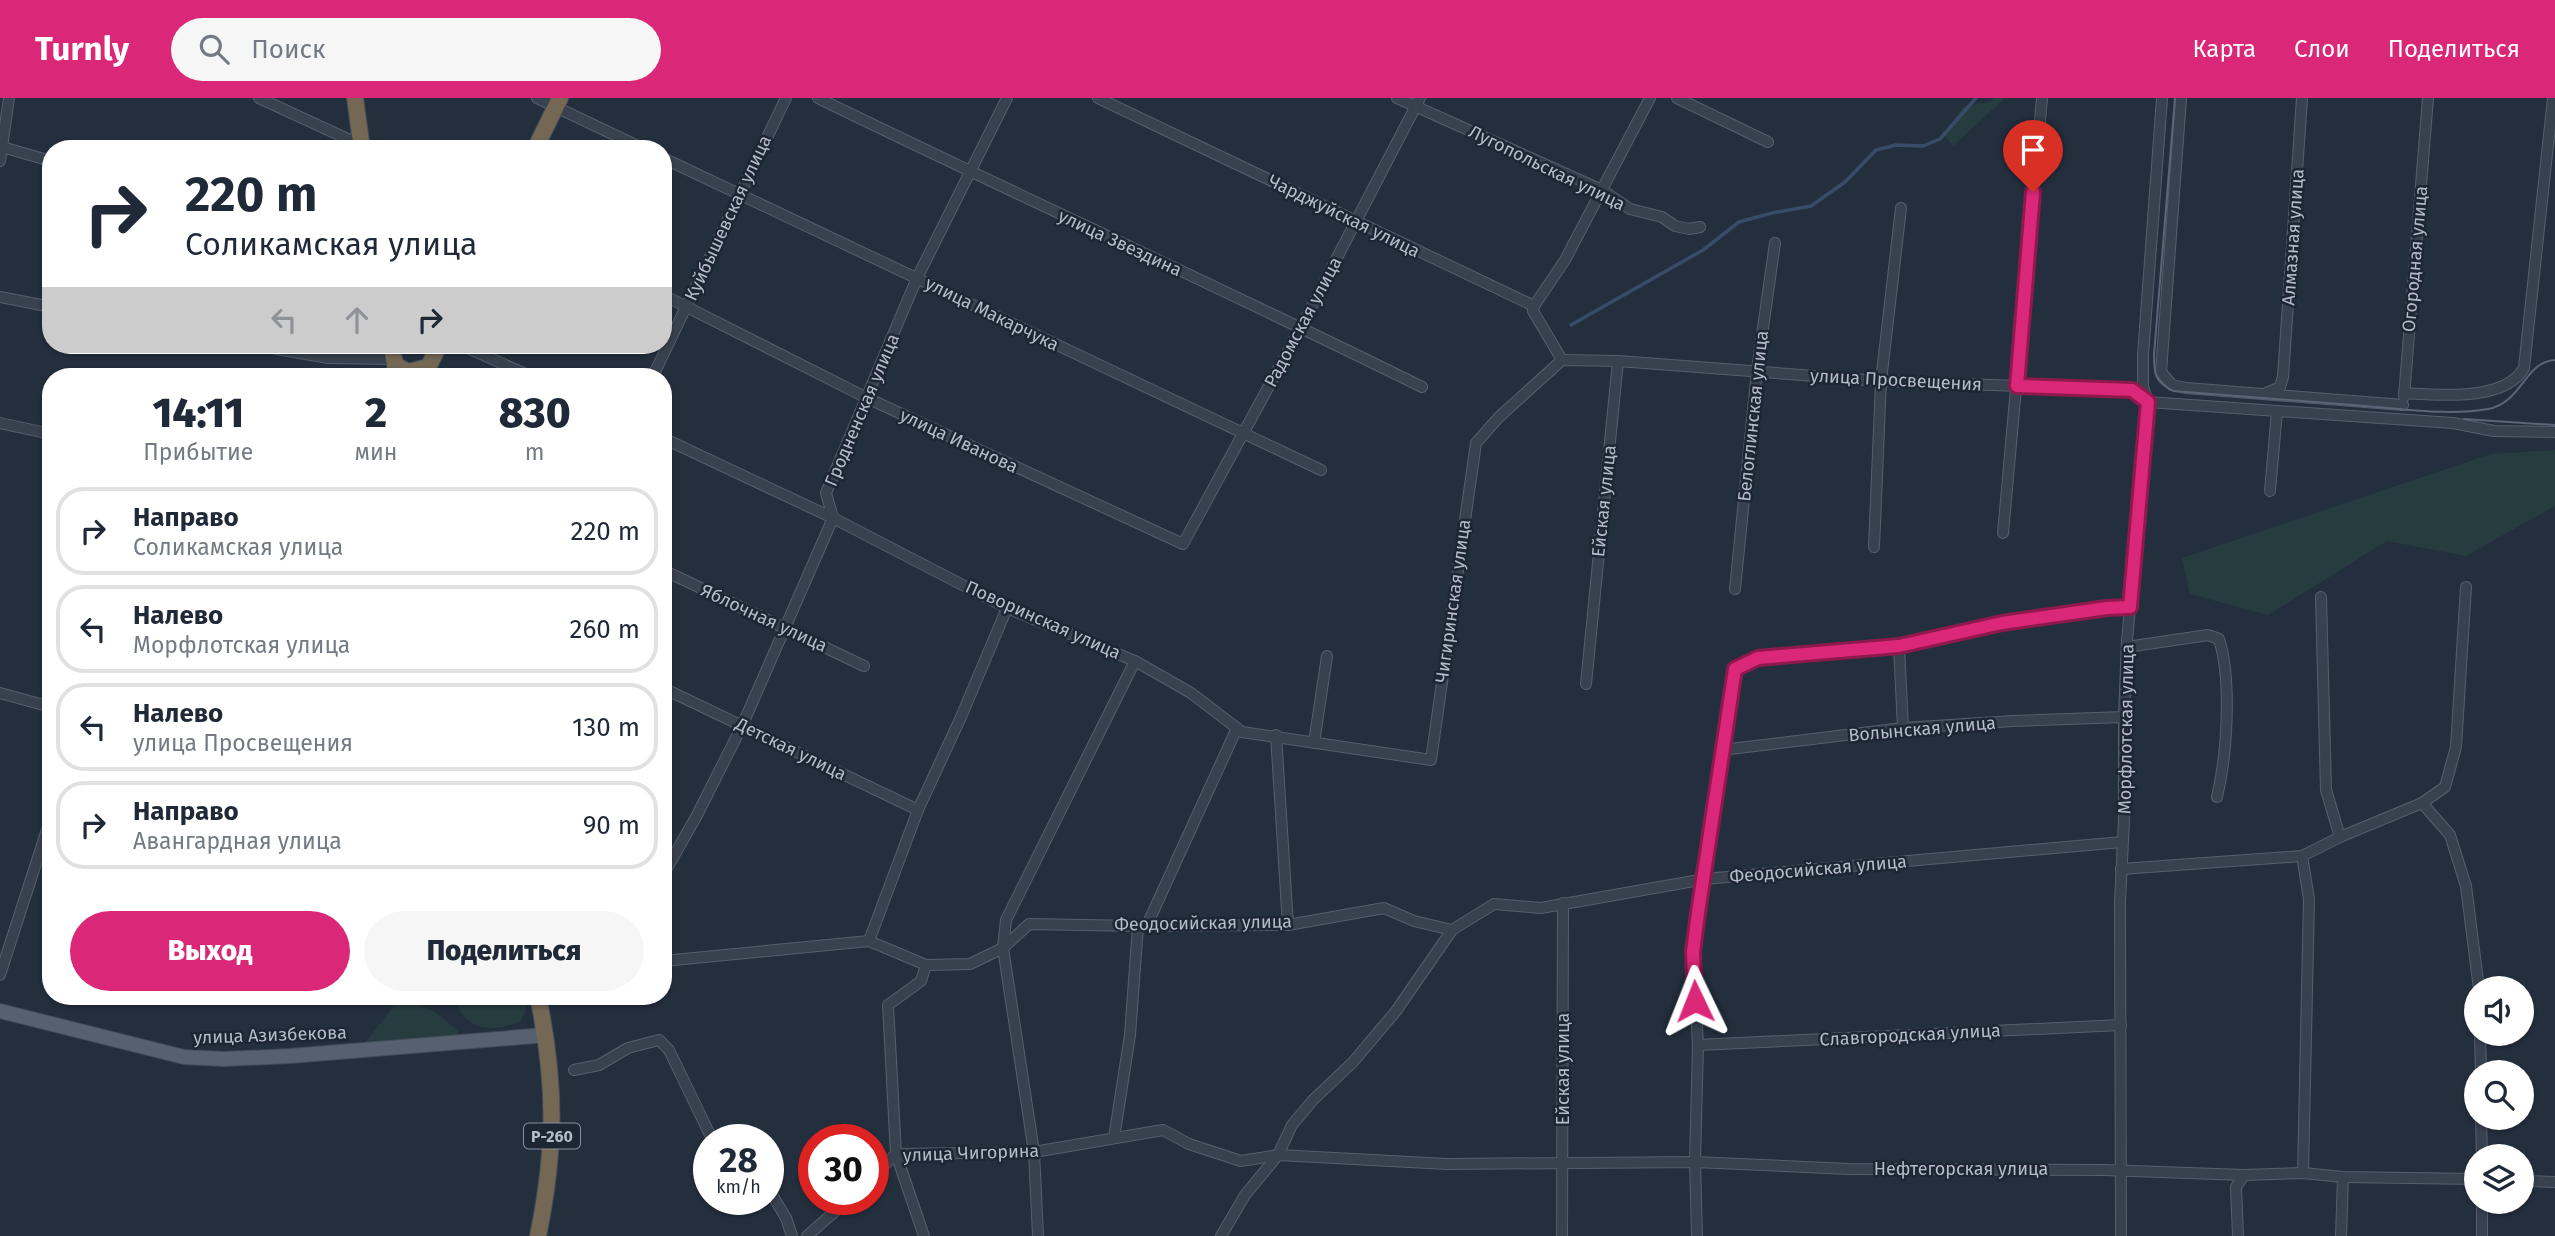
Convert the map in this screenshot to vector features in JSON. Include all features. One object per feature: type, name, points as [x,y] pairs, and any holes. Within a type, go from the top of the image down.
[{"type":"highway","points":[[355,98],[363,140]]},
{"type":"highway","points":[[539,140],[558,102]]},
{"type":"highway","name":"Р-260","points":[[538,1236],[547,1192],[553,1128],[551,1072],[540,1005]]},
{"type":"main road","name":"улица Азизбекова","points":[[0,1011],[184,1058],[290,1056],[546,1035]]},
{"type":"street","points":[[0,161],[9,98]]},
{"type":"street","points":[[259,98],[349,140]]},
{"type":"street","points":[[537,98],[558,102],[628,140]]},
{"type":"street","name":"Куйбышевская улица","points":[[672,337],[786,98]]},
{"type":"street","name":"улица Звездина","points":[[818,98],[1422,387]]},
{"type":"street","name":"Гродненская улица","points":[[672,859],[742,726],[786,629],[833,518],[826,493],[917,278],[1007,98]]},
{"type":"street","name":"Чарджуйская улица","points":[[1098,98],[1534,306]]},
{"type":"street","name":"Лугопольская улица","points":[[1397,98],[1417,102],[1602,190],[1630,209],[1662,217],[1675,226],[1689,229],[1700,227]]},
{"type":"street","points":[[1562,360],[1533,311],[1534,306],[1565,260],[1650,98]]},
{"type":"street","points":[[1677,98],[1768,142]]},
{"type":"street","points":[[2003,533],[2042,98]]},
{"type":"street","name":"Морфлотская улица","points":[[2121,1236],[2121,869],[2124,717],[2130,607],[2148,402],[2143,387],[2144,355],[2162,98]]},
{"type":"street","points":[[2181,98],[2161,372],[2172,385],[2302,397],[2404,399],[2494,390],[2515,381],[2524,368],[2553,98]]},
{"type":"street","name":"Алмазная улица","points":[[2283,377],[2302,98]]},
{"type":"street","name":"Огородная улица","points":[[2402,421],[2428,98]]},
{"type":"street","name":"Радомская улица","points":[[1183,544],[1301,327],[1417,102]]},
{"type":"street","points":[[2,147],[42,158]]},
{"type":"street","name":"улица Макарчука","points":[[672,162],[1321,470]]},
{"type":"street","points":[[1874,547],[1881,381],[1901,208]]},
{"type":"street","name":"Белоглинская улица","points":[[1735,589],[1757,370],[1775,243]]},
{"type":"street","points":[[0,298],[42,305]]},
{"type":"street","name":"улица Иванова","points":[[672,299],[867,398],[1183,544]]},
{"type":"street","points":[[306,354],[328,358],[394,361]]},
{"type":"street","points":[[481,354],[512,368]]},
{"type":"street","name":"улица Просвещения","points":[[1562,360],[1757,370],[1881,381],[2132,390],[2148,402],[2453,423],[2494,431],[2555,432]]},
{"type":"street","name":"Чигиринская улица","points":[[1431,760],[1476,443],[1499,417],[1562,360]]},
{"type":"street","name":"Ейская улица","points":[[1586,684],[1618,361]]},
{"type":"street","points":[[2263,394],[2280,387],[2283,377]]},
{"type":"street","points":[[2283,377],[2286,384],[2302,397]]},
{"type":"street","points":[[2270,491],[2277,411]]},
{"type":"street","points":[[0,423],[42,432]]},
{"type":"street","name":"Поворинская улица","points":[[672,442],[833,518],[1007,608],[1135,660],[1191,693],[1242,732],[1431,760]]},
{"type":"street","name":"Яблочная улица","points":[[672,574],[864,666]]},
{"type":"street","points":[[2121,869],[2302,856],[2340,837],[2423,803],[2445,788],[2456,747],[2466,587]]},
{"type":"street","points":[[2321,597],[2326,790],[2340,837]]},
{"type":"street","points":[[1697,1236],[1695,1162],[1698,1045],[1693,952],[1735,669],[1758,658],[1899,646],[2002,623],[2130,607]]},
{"type":"street","points":[[869,941],[918,810],[1007,608]]},
{"type":"street","points":[[2127,648],[2208,635],[2219,639],[2226,683],[2222,775],[2217,797]]},
{"type":"street","points":[[1899,646],[1903,728]]},
{"type":"street","points":[[1314,743],[1327,656]]},
{"type":"street","points":[[1038,1236],[1034,1152],[1003,948],[1006,920],[1135,660]]},
{"type":"street","name":"Детская улица","points":[[672,692],[918,810]]},
{"type":"street","points":[[0,693],[42,705]]},
{"type":"street","name":"Волынская улица","points":[[1722,750],[1903,728],[2124,717]]},
{"type":"street","points":[[1114,1138],[1143,926],[1237,728]]},
{"type":"street","points":[[1276,735],[1288,925]]},
{"type":"street","points":[[2423,803],[2450,835],[2466,886],[2479,976]]},
{"type":"street","name":"Феодосийская улица","points":[[926,965],[970,964],[1003,948],[1030,924],[1288,925],[1384,908],[1414,921],[1452,930],[1494,904],[1541,908],[1705,879],[2122,842]]},
{"type":"street","points":[[0,975],[42,845]]},
{"type":"street","points":[[2302,856],[2309,899],[2303,1173]]},
{"type":"street","name":"Ейская улица","points":[[1562,1236],[1563,903]]},
{"type":"street","points":[[1221,1236],[1245,1195],[1278,1154],[1292,1125],[1313,1100],[1353,1062],[1396,1011],[1452,930]]},
{"type":"street","points":[[672,960],[869,941],[926,965],[921,981],[888,1006],[896,1154],[924,1236]]},
{"type":"street","name":"Славгородская улица","points":[[1698,1045],[2121,1025]]},
{"type":"street","points":[[574,1070],[599,1065],[628,1048],[659,1040],[669,1050],[705,1124]]},
{"type":"street","name":"улица Чигорина","points":[[889,1161],[896,1154],[1034,1152],[1163,1130],[1189,1144],[1241,1161],[1278,1154],[1447,1164]]},
{"type":"street","name":"Нефтегорская улица","points":[[1447,1164],[1695,1162],[1849,1169],[2122,1170],[2464,1179]]},
{"type":"street","points":[[2238,1236],[2236,1187],[2244,1175]]},
{"type":"street","points":[[2342,1236],[2343,1177]]},
{"type":"street","points":[[2534,1181],[2555,1182]]},
{"type":"street","points":[[2482,1214],[2482,1236]]},
{"type":"street","points":[[784,1215],[792,1236]]},
{"type":"street","points":[[807,1236],[831,1215]]},
{"type":"green space","points":[[1993,98],[2005,98],[1953,146],[1944,135],[1963,107],[1992,101]]},
{"type":"green space","points":[[2555,450],[2555,506],[2466,556],[2387,541],[2268,615],[2190,594],[2182,558],[2491,454]]},
{"type":"green space","points":[[420,1005],[446,1021],[458,1031],[457,1035],[364,1044],[394,1006]]},
{"type":"green space","points":[[459,1005],[525,1005],[526,1009],[521,1021],[503,1027],[486,1028],[471,1022],[458,1008]]},
{"type":"waterway","points":[[1571,325],[1703,250],[1739,222],[1811,206],[1845,182],[1876,150],[1896,145],[1923,146],[1940,139],[1976,98]]},
{"type":"tram line","points":[[2175,98],[2154,355],[2157,377],[2167,387],[2173,391],[2411,410],[2473,411],[2500,405],[2509,399],[2536,368],[2555,360]]},
{"type":"tram line","points":[[2464,419],[2555,425]]},
{"type":"route","points":[[1695,1001],[1693,952],[1735,669],[1758,658],[1899,646],[2002,623],[2130,607],[2148,402],[2132,390],[2017,386],[2033,192]]}]
